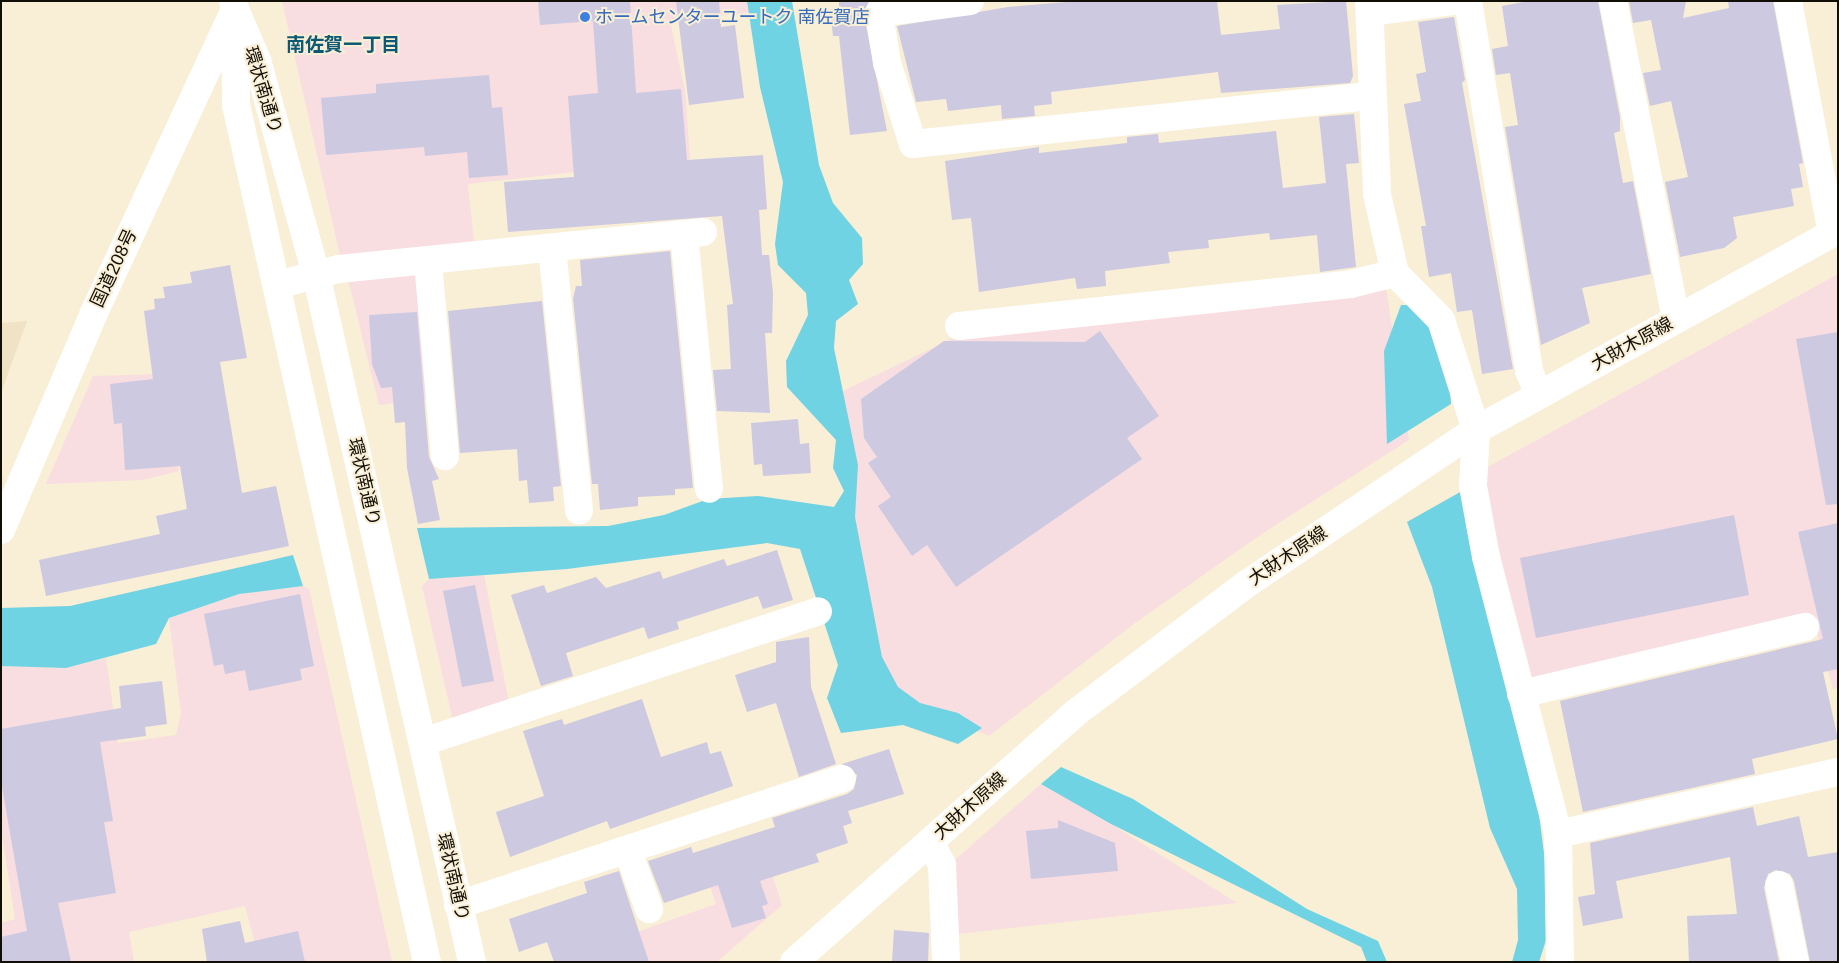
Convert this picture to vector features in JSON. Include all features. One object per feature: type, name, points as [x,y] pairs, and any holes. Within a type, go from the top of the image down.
[{"type":"main road","points":[[970,1],[879,13],[887,63],[913,144],[1372,96]]},
{"type":"main road","points":[[1454,1],[1370,6],[1377,194],[1394,273],[1441,320],[1476,430],[1473,486],[1486,557],[1558,834],[1560,962]]},
{"type":"main road","points":[[1468,1],[1529,371],[1539,395]]},
{"type":"main road","points":[[1613,1],[1676,320]]},
{"type":"main road","points":[[1788,1],[1835,232]]},
{"type":"main road","name":"環状南通り","points":[[236,4],[258,60],[316,274],[472,962]]},
{"type":"main road","name":"環状南通り","points":[[236,4],[236,105],[427,962]]},
{"type":"main road","name":"国道208号","points":[[1,530],[93,315],[236,4]]},
{"type":"main road","name":"大財木原線","points":[[794,962],[1074,714],[1224,601],[1476,430],[1835,232]]},
{"type":"main road","points":[[277,285],[316,274],[694,233],[709,488]]},
{"type":"main road","points":[[552,248],[579,511]]},
{"type":"main road","points":[[428,262],[445,456]]},
{"type":"main road","points":[[959,326],[1351,284],[1394,273]]},
{"type":"main road","points":[[423,742],[818,611]]},
{"type":"main road","points":[[1521,694],[1805,627]]},
{"type":"main road","points":[[1558,834],[1838,772]]},
{"type":"main road","points":[[458,905],[628,851],[842,779]]},
{"type":"main road","points":[[930,842],[942,864],[946,962]]},
{"type":"main road","points":[[628,851],[649,909]]},
{"type":"main road","points":[[1779,885],[1795,962]]},
{"type":"shaded area","points":[[282,1],[754,1],[756,12],[670,21],[685,91],[690,159],[468,184],[475,252],[342,264]]},
{"type":"shaded area","points":[[422,268],[434,398],[379,405],[347,275]]},
{"type":"shaded area","points":[[1838,274],[1838,688],[1833,689],[1813,619],[1528,682],[1479,472]]},
{"type":"shaded area","points":[[1386,288],[1409,440],[1263,533],[1135,623],[989,736],[892,694],[848,524],[843,391],[960,335]]},
{"type":"shaded area","points":[[27,321],[1,393],[1,323]]},
{"type":"shaded area","points":[[164,374],[179,471],[142,480],[46,484],[93,376]]},
{"type":"shaded area","points":[[484,575],[510,708],[454,725],[422,586],[429,579]]},
{"type":"shaded area","points":[[303,586],[309,589],[392,962],[260,962],[245,906],[129,932],[134,962],[1,962],[1,923],[15,919],[1,829],[1,666],[66,668],[106,658],[118,743],[176,735],[181,713],[169,618],[239,594]]},
{"type":"shaded area","points":[[1041,784],[1111,824],[1237,903],[958,934],[955,860]]},
{"type":"shaded area","points":[[769,865],[782,905],[717,962],[596,962],[592,948],[716,904],[710,886]]},
{"type":"water","points":[[747,1],[792,1],[819,165],[833,203],[862,238],[863,264],[849,280],[858,304],[836,321],[834,348],[858,465],[855,517],[882,657],[898,687],[920,703],[958,713],[982,728],[958,744],[903,725],[841,733],[827,698],[838,665],[800,549],[767,543],[567,569],[429,579],[417,528],[608,526],[664,515],[708,499],[758,496],[834,507],[844,491],[833,468],[836,440],[787,387],[786,361],[808,315],[806,293],[778,265],[775,244],[783,182],[760,87]]},
{"type":"water","points":[[1401,305],[1411,305],[1434,333],[1449,372],[1451,404],[1387,444],[1384,351]]},
{"type":"water","points":[[1462,491],[1467,530],[1538,806],[1548,885],[1549,931],[1539,962],[1512,962],[1518,940],[1517,889],[1490,828],[1432,587],[1407,522]]},
{"type":"water","points":[[293,555],[303,586],[239,594],[169,618],[156,644],[66,668],[1,666],[1,608],[70,606]]},
{"type":"water","points":[[1061,767],[1133,799],[1307,909],[1378,941],[1387,962],[1367,962],[1361,947],[1111,824],[1041,784]]},
{"type":"building","points":[[538,1],[630,1],[636,93],[681,89],[687,160],[763,155],[767,209],[759,210],[762,255],[769,255],[773,293],[772,333],[765,333],[770,413],[717,411],[713,370],[731,369],[727,305],[733,304],[722,216],[508,232],[504,182],[574,177],[568,96],[598,93],[593,21],[540,25]]},
{"type":"building","points":[[676,1],[719,1],[721,27],[735,25],[744,98],[689,105]]},
{"type":"building","points":[[839,1],[869,1],[864,15],[887,131],[850,135],[839,36],[833,36],[830,10],[839,9]]},
{"type":"building","points":[[1078,1],[1217,1],[1221,35],[1280,29],[1277,5],[1346,1],[1353,76],[1350,83],[1221,93],[1218,72],[1051,92],[1052,104],[1034,106],[1035,116],[1002,119],[1001,105],[948,111],[946,99],[916,102],[897,26],[1008,7]]},
{"type":"building","points":[[1529,1],[1598,1],[1620,117],[1620,131],[1614,133],[1623,183],[1633,181],[1651,274],[1582,288],[1590,323],[1541,345],[1505,127],[1518,125],[1510,73],[1496,75],[1492,49],[1508,46],[1502,6]]},
{"type":"building","points":[[1629,1],[1686,1],[1683,18],[1729,8],[1728,1],[1773,1],[1803,163],[1799,164],[1803,187],[1791,189],[1794,206],[1733,217],[1737,238],[1724,248],[1680,257],[1665,182],[1688,177],[1671,101],[1650,106],[1643,73],[1661,70],[1651,20],[1633,23]]},
{"type":"building","points":[[1454,17],[1465,80],[1462,83],[1513,369],[1482,374],[1472,310],[1457,312],[1451,273],[1429,277],[1421,226],[1426,226],[1404,104],[1421,101],[1416,74],[1426,72],[1418,22]]},
{"type":"building","points":[[489,75],[492,108],[502,107],[508,175],[469,178],[467,152],[425,156],[424,147],[326,155],[321,98],[376,93],[376,84]]},
{"type":"building","points":[[1354,114],[1359,163],[1346,164],[1356,267],[1320,272],[1317,235],[1270,240],[1269,233],[1208,240],[1209,248],[1168,252],[1170,263],[1105,271],[1106,286],[1077,289],[1075,278],[979,292],[971,218],[952,220],[945,161],[1039,147],[1039,153],[1127,143],[1127,137],[1158,134],[1159,143],[1276,131],[1283,188],[1326,183],[1319,117]]},
{"type":"building","points":[[670,251],[693,488],[675,489],[675,495],[638,497],[638,506],[600,510],[598,484],[592,484],[573,299],[576,286],[582,286],[580,260]]},
{"type":"building","points":[[230,265],[247,358],[220,362],[242,493],[276,486],[289,546],[46,596],[39,560],[160,534],[156,516],[187,509],[180,466],[125,470],[122,423],[114,424],[110,384],[153,379],[144,311],[155,309],[154,299],[165,298],[163,287],[192,283],[190,272]]},
{"type":"building","points":[[542,301],[561,486],[553,487],[554,501],[529,503],[527,480],[519,481],[517,449],[460,453],[448,311]]},
{"type":"building","points":[[417,312],[429,457],[439,479],[432,481],[440,520],[418,524],[407,468],[405,422],[395,423],[392,387],[381,388],[372,364],[369,315]]},
{"type":"building","points":[[1100,331],[1159,416],[1127,438],[1142,459],[956,587],[927,545],[912,556],[878,506],[891,497],[868,463],[877,457],[864,438],[861,399],[944,341],[1085,342]]},
{"type":"building","points":[[1838,332],[1838,504],[1826,505],[1796,339]]},
{"type":"building","points":[[798,419],[800,444],[809,443],[811,473],[763,476],[762,464],[754,465],[751,423]]},
{"type":"building","points":[[1734,515],[1749,595],[1536,638],[1520,558]]},
{"type":"building","points":[[1838,523],[1838,669],[1823,672],[1838,739],[1752,759],[1755,774],[1583,812],[1560,701],[1823,639],[1798,532]]},
{"type":"building","points":[[777,550],[793,600],[763,609],[758,596],[677,622],[679,629],[648,639],[644,627],[566,653],[573,676],[541,686],[511,595],[544,585],[547,593],[596,577],[606,588],[660,571],[663,579],[724,559],[727,566]]},
{"type":"building","points":[[475,585],[494,681],[462,687],[443,591]]},
{"type":"building","points":[[300,594],[314,666],[300,669],[302,680],[249,691],[245,670],[225,674],[223,664],[214,666],[204,614]]},
{"type":"building","points":[[809,637],[811,687],[836,764],[799,777],[776,703],[747,712],[735,675],[776,662],[776,642]]},
{"type":"building","points":[[162,681],[167,724],[145,727],[146,736],[100,742],[113,821],[104,822],[116,893],[58,903],[71,962],[1,962],[1,937],[27,931],[1,781],[1,729],[121,708],[119,686]]},
{"type":"building","points":[[642,699],[661,757],[707,742],[710,754],[721,751],[733,786],[610,829],[607,821],[510,857],[496,812],[544,796],[523,731],[562,719],[564,725]]},
{"type":"building","points":[[889,749],[904,794],[848,811],[852,823],[843,826],[848,843],[816,854],[819,862],[760,881],[768,904],[762,906],[766,918],[732,928],[718,885],[664,903],[648,861],[691,847],[693,853],[775,827],[772,818],[847,794],[854,789],[857,775],[842,764]]},
{"type":"building","points":[[1753,807],[1757,826],[1799,816],[1808,857],[1838,852],[1838,962],[1810,962],[1794,881],[1790,874],[1776,870],[1768,874],[1764,888],[1779,962],[1689,962],[1687,916],[1737,914],[1730,857],[1616,881],[1623,918],[1583,926],[1578,897],[1595,894],[1590,843]]},
{"type":"building","points":[[1058,820],[1115,843],[1118,871],[1031,879],[1026,831],[1058,828]]},
{"type":"building","points":[[619,871],[649,962],[554,962],[547,942],[519,952],[509,919],[587,893],[584,882]]},
{"type":"building","points":[[240,921],[245,943],[298,931],[305,962],[207,962],[202,929]]},
{"type":"building","points":[[894,930],[929,933],[928,962],[892,962]]},
{"type":"place","name":"ホームセンターユートク 南佐賀店","points":[[585,17]]},
{"type":"district","name":"南佐賀一丁目","points":[[343,45]]}]
